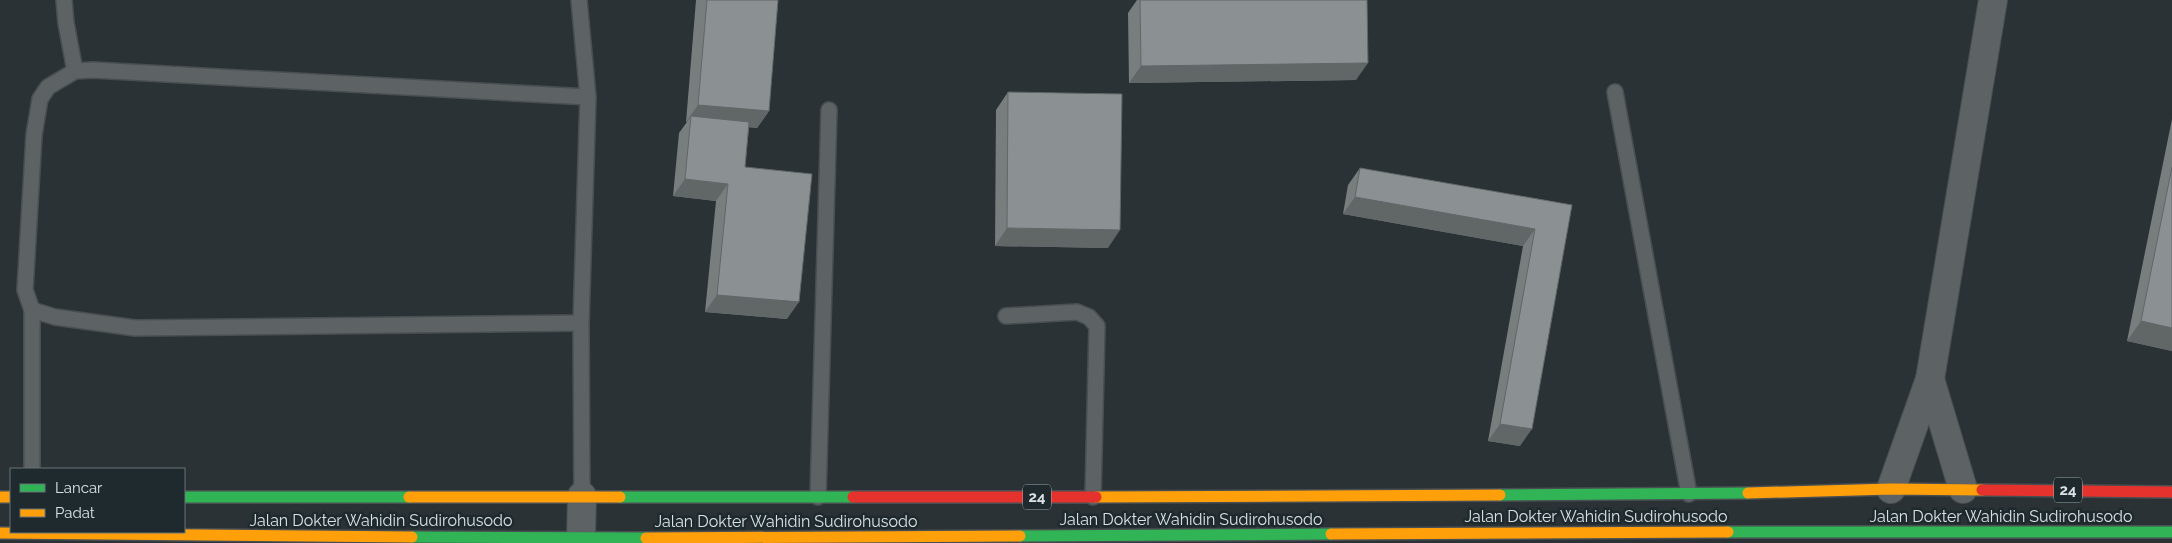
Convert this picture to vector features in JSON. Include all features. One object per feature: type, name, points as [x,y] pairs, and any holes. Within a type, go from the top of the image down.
[{"type":"highway","name":"Jalan Dokter Wahidin Sudirohusodo","points":[[185,496],[1093,497],[1891,493],[1964,497],[2172,492]]},
{"type":"highway","name":"Jalan Dokter Wahidin Sudirohusodo","points":[[0,533],[581,538],[1343,538],[1715,537],[1968,532],[2172,532]]},
{"type":"street","points":[[1891,493],[1930,379],[1993,0]]},
{"type":"street","points":[[1930,379],[1964,497]]},
{"type":"street","points":[[581,538],[582,496]]},
{"type":"lane","points":[[64,0],[75,71]]},
{"type":"lane","points":[[579,0],[588,97],[581,323],[582,496]]},
{"type":"lane","points":[[32,468],[32,310],[25,290],[34,135],[40,99],[48,87],[75,71],[93,70],[588,97]]},
{"type":"lane","points":[[1615,92],[1690,494]]},
{"type":"lane","points":[[818,497],[828,110]]},
{"type":"lane","points":[[32,310],[55,316],[135,328],[581,323]]},
{"type":"lane","points":[[1006,316],[1077,312],[1089,317],[1097,326],[1093,497]]},
{"type":"building","points":[[707,0],[778,0],[769,111],[698,105]]},
{"type":"building","points":[[1140,0],[1367,0],[1368,63],[1141,66]]},
{"type":"building","points":[[1008,92],[1122,94],[1120,230],[1007,228]]},
{"type":"building","points":[[691,116],[749,122],[745,167],[812,174],[799,302],[717,295],[728,184],[685,179]]},
{"type":"building","points":[[2172,167],[2172,328],[2141,321]]},
{"type":"building","points":[[1360,168],[1572,205],[1532,429],[1500,424],[1535,229],[1355,197]]},
{"type":"traffic: fast","points":[[1500,495],[1748,493]]},
{"type":"traffic: fast","points":[[185,497],[409,497]]},
{"type":"traffic: fast","points":[[620,497],[853,497]]},
{"type":"traffic: fast","points":[[1728,532],[2172,532]]},
{"type":"traffic: fast","points":[[1020,536],[1331,534]]},
{"type":"traffic: fast","points":[[412,537],[646,538]]},
{"type":"traffic: slow","points":[[1748,493],[1891,489],[1982,490]]},
{"type":"traffic: slow","points":[[1096,497],[1500,495]]},
{"type":"traffic: slow","points":[[0,497],[10,497]]},
{"type":"traffic: slow","points":[[409,497],[620,497]]},
{"type":"traffic: slow","points":[[1331,534],[1728,532]]},
{"type":"traffic: slow","points":[[0,533],[412,537]]},
{"type":"traffic: slow","points":[[646,538],[1020,536]]},
{"type":"traffic: jam","points":[[1982,490],[2172,492]]},
{"type":"traffic: jam","points":[[853,497],[1096,497]]}]
